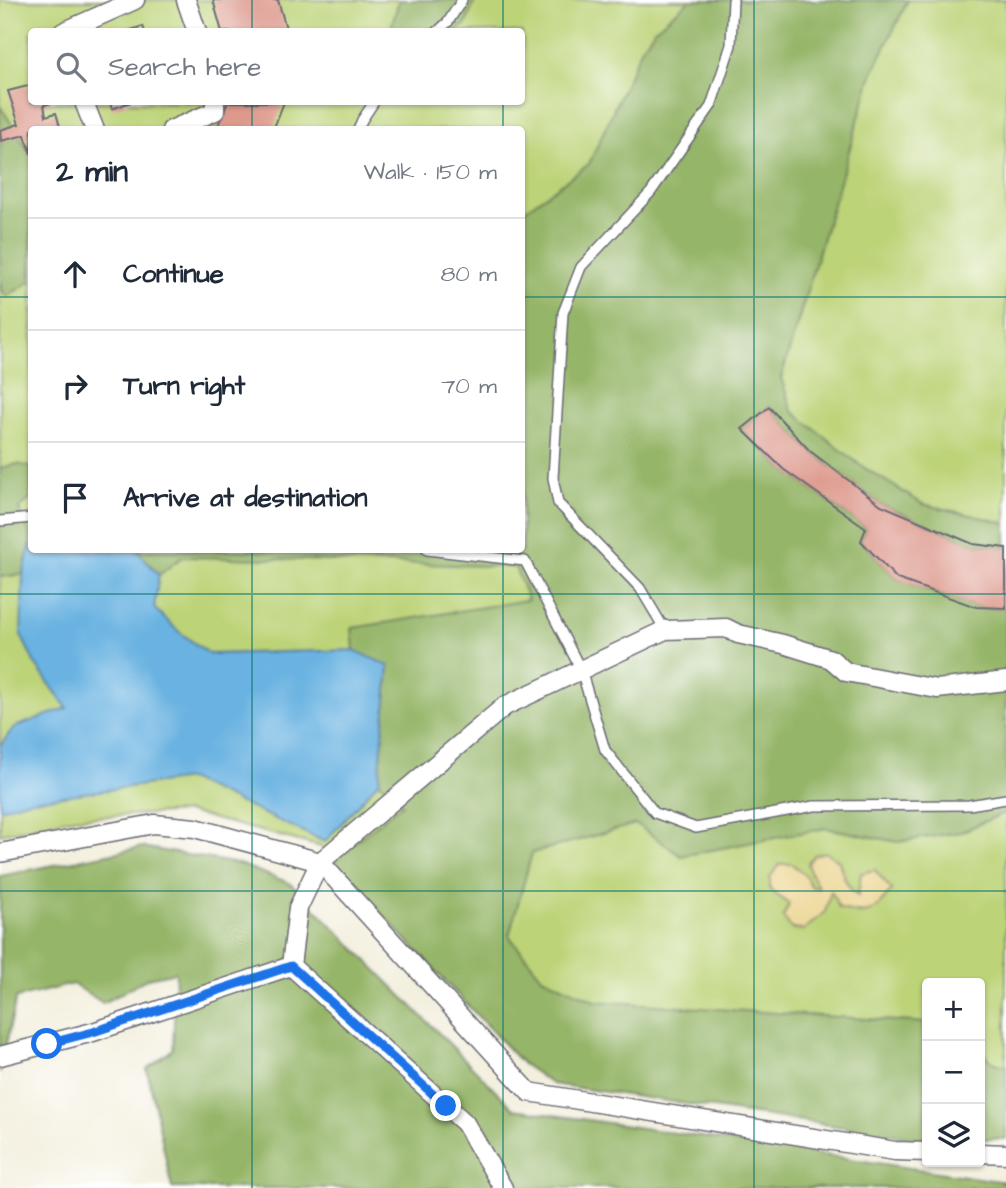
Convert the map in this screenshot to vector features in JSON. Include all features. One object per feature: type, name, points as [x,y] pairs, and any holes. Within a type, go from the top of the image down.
[{"type":"street","points":[[72,28],[135,0]]},
{"type":"street","points":[[186,0],[196,28]]},
{"type":"street","points":[[86,105],[94,126]]},
{"type":"street","points":[[180,126],[215,111],[215,105]]},
{"type":"street","points":[[291,966],[298,908],[320,862],[505,706],[665,630],[726,628],[738,634],[831,659],[846,672],[937,689],[1006,681]]},
{"type":"street","points":[[0,853],[154,824],[195,828],[320,862],[529,1091],[895,1151],[922,1152]]},
{"type":"street","points":[[0,1056],[93,1032],[291,966]]},
{"type":"street","points":[[291,966],[466,1123],[503,1188]]},
{"type":"street","points":[[985,1153],[1006,1154]]},
{"type":"lane","points":[[442,28],[449,22],[462,0]]},
{"type":"lane","points":[[665,630],[640,588],[558,503],[553,478],[563,313],[581,267],[651,192],[711,106],[731,45],[733,0]]},
{"type":"lane","points":[[360,126],[372,105]]},
{"type":"lane","points":[[0,521],[28,518]]},
{"type":"lane","points":[[453,553],[524,561],[581,670],[605,750],[655,813],[696,828],[814,806],[969,806],[1006,799]]},
{"type":"green space","points":[[0,0],[1006,0],[1006,1139],[985,1139],[985,978],[922,978],[922,1137],[523,1064],[322,847],[188,812],[72,818],[0,834]]},
{"type":"green space","points":[[399,0],[475,0],[466,24],[460,28],[391,28]]},
{"type":"green space","points":[[690,0],[908,0],[872,74],[781,378],[792,411],[860,465],[923,504],[1006,523],[1006,548],[973,544],[881,505],[810,451],[769,407],[743,429],[783,469],[866,528],[861,541],[897,579],[976,607],[1006,608],[1006,812],[961,832],[898,842],[826,828],[681,856],[636,824],[532,853],[509,936],[542,977],[595,1001],[922,1023],[922,1138],[552,1084],[523,1064],[333,860],[402,804],[379,781],[389,667],[354,650],[352,628],[528,600],[515,567],[182,557],[159,575],[140,553],[525,553],[525,210],[589,164],[642,47],[655,29]]},
{"type":"green space","points":[[0,106],[28,149],[28,283],[6,297],[0,284]]},
{"type":"green space","points":[[17,464],[28,466],[28,501],[19,509],[28,528],[28,553],[23,574],[0,577],[0,468]]},
{"type":"green space","points":[[142,847],[239,864],[290,883],[514,1109],[1006,1182],[1006,1188],[172,1188],[147,1069],[173,1049],[176,972],[148,978],[103,1003],[73,984],[16,998],[0,1073],[0,876]]},
{"type":"green space","points":[[985,1054],[992,1062],[1006,1066],[1006,1139],[985,1139]]},
{"type":"sand","points":[[825,852],[839,861],[846,880],[858,896],[861,873],[875,870],[892,890],[880,904],[864,913],[839,908],[831,891],[825,912],[804,930],[792,929],[783,917],[789,904],[770,890],[770,877],[780,864],[792,864],[804,874],[812,888],[818,887],[808,863],[814,855]]},
{"type":"water","points":[[28,553],[140,553],[159,575],[154,608],[177,630],[209,654],[354,650],[389,666],[379,781],[325,842],[188,779],[26,801],[0,809],[0,746],[14,727],[67,708],[35,664],[21,635],[23,574]]},
{"type":"building","points":[[213,0],[278,0],[286,28],[221,28]]},
{"type":"building","points":[[28,86],[28,105],[44,105],[46,116],[56,113],[60,126],[28,126],[28,144],[25,135],[1,141],[0,130],[19,124],[8,91]]},
{"type":"building","points":[[227,105],[283,105],[275,126],[218,126]]},
{"type":"building","points":[[769,407],[810,451],[881,505],[973,544],[1006,548],[1006,608],[976,607],[897,579],[861,541],[866,528],[783,469],[742,429]]},
{"type":"route","points":[[47,1044],[93,1032],[291,966],[446,1106]]}]
